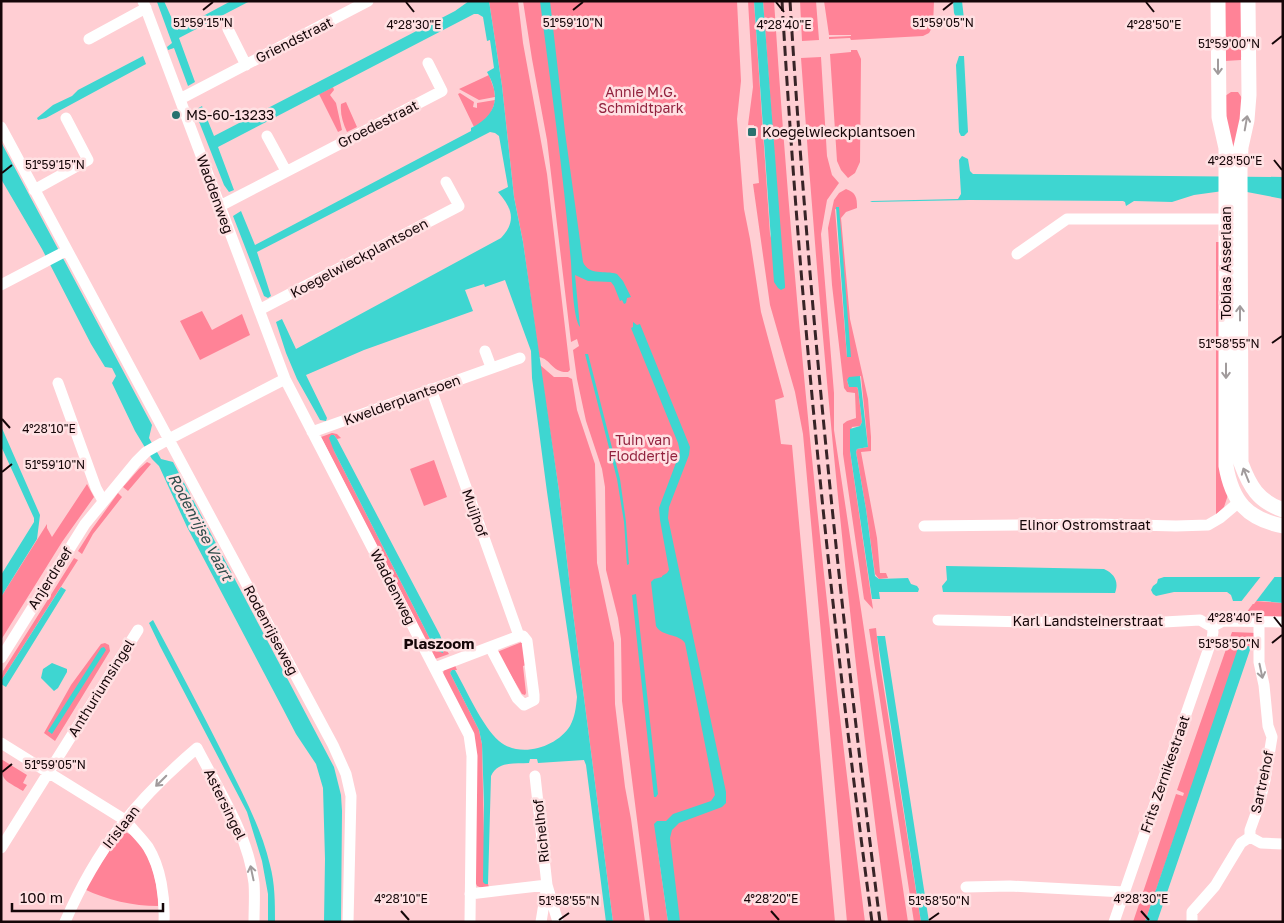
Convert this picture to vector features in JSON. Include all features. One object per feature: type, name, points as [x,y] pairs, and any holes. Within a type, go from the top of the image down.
[{"type":"street","name":"Griendstraat","points":[[180,99],[368,1]]},
{"type":"street","name":"Tobias Asserlaan","points":[[1218,1],[1219,117],[1233,171],[1241,463],[1252,489],[1267,503],[1283,510]]},
{"type":"street","name":"Tobias Asserlaan","points":[[1233,171],[1247,120],[1249,94],[1248,1]]},
{"type":"street","name":"Waddenweg","points":[[89,39],[144,5],[284,379],[468,735],[471,746],[470,922]]},
{"type":"street","name":"Griendstraat","points":[[228,29],[246,65]]},
{"type":"street","name":"Groedestraat","points":[[220,206],[442,90],[428,63]]},
{"type":"street","points":[[34,190],[88,160],[66,118]]},
{"type":"street","name":"Rodenrijseweg","points":[[1,128],[64,252],[169,439],[333,745],[346,774],[351,796],[348,922]]},
{"type":"street","points":[[267,136],[286,171]]},
{"type":"street","name":"Koegelwieckplantsoen","points":[[259,310],[459,206],[446,182]]},
{"type":"street","name":"Tobias Asserlaan","points":[[1233,199],[1226,219],[1226,466],[1229,483],[1239,502],[1248,512],[1260,519],[1283,526]]},
{"type":"street","points":[[1017,254],[1067,219],[1226,219]]},
{"type":"street","points":[[1,285],[64,252]]},
{"type":"street","points":[[485,351],[491,367]]},
{"type":"street","name":"Kwelderplantsoen","points":[[312,432],[520,358]]},
{"type":"street","points":[[169,439],[284,379]]},
{"type":"street","points":[[58,383],[96,488],[103,501]]},
{"type":"street","name":"Muijhof","points":[[431,389],[519,636],[523,636],[527,641],[534,700],[526,705],[520,703],[490,647]]},
{"type":"street","name":"Anjerdreef","points":[[1,658],[58,565],[103,501],[126,472],[151,449],[169,439]]},
{"type":"street","name":"Elinor Ostromstraat","points":[[924,526],[1208,525],[1239,502]]},
{"type":"street","name":"Karl Landsteinerstraat","points":[[938,620],[1128,624],[1200,620],[1207,622],[1212,627],[1223,621],[1283,622]]},
{"type":"street","name":"Sartrehof","points":[[1192,922],[1192,912],[1215,886],[1241,843],[1250,837],[1250,830],[1259,805],[1277,735],[1268,726],[1260,662],[1260,622]]},
{"type":"street","name":"Frits Zernikestraat","points":[[1114,922],[1212,638],[1212,627]]},
{"type":"street","name":"Anthuriumsingel","points":[[1,848],[138,630]]},
{"type":"street","points":[[435,668],[519,636]]},
{"type":"street","points":[[1,742],[124,820],[148,847],[157,864],[165,909],[164,922]]},
{"type":"street","name":"Irislaan","points":[[65,922],[78,891],[124,820],[155,786],[197,748]]},
{"type":"street","name":"Astersingel","points":[[197,748],[237,824],[248,854],[254,884],[254,922]]},
{"type":"street","name":"Richelhof","points":[[535,776],[547,885],[558,922]]},
{"type":"street","points":[[1250,837],[1261,843],[1283,844]]},
{"type":"street","points":[[470,894],[547,885]]},
{"type":"street","name":"Richelhof","points":[[541,922],[547,885]]},
{"type":"street","points":[[966,887],[1010,886],[1124,892]]},
{"type":"green space","points":[[489,1],[518,1],[523,43],[547,174],[570,370],[568,372],[558,370],[539,357],[523,242],[514,197],[502,86]]},
{"type":"green space","name":"Annie M.G. Schmidtpark","points":[[523,1],[737,1],[741,81],[737,119],[744,209],[761,312],[784,397],[775,400],[781,444],[792,445],[835,922],[670,922],[656,837],[668,922],[650,922],[622,701],[621,639],[618,618],[606,570],[605,487],[602,469],[586,421],[577,379],[573,350],[579,346],[577,339],[571,342],[547,140]]},
{"type":"green space","points":[[748,1],[754,1],[770,234],[784,288],[763,1],[774,1],[791,232],[812,462],[865,922],[847,922],[803,434],[795,392],[770,305],[753,184],[759,183],[754,125],[748,125],[753,87]]},
{"type":"green space","points":[[800,1],[816,1],[819,40],[802,41]]},
{"type":"green space","points":[[824,1],[934,1],[933,26],[929,33],[923,36],[851,40],[850,38],[829,39],[829,37],[851,35],[829,35]]},
{"type":"green space","points":[[1221,1],[1245,1],[1245,57],[1241,57],[1241,60],[1225,61]]},
{"type":"green space","points":[[851,50],[857,50],[861,59],[860,162],[855,173],[848,178],[841,170],[837,161],[830,54],[851,52]]},
{"type":"green space","points":[[821,57],[827,156],[832,175],[839,183],[827,200],[821,234],[834,393],[834,430],[908,922],[888,922],[837,490],[801,58]]},
{"type":"green space","points":[[489,75],[495,97],[479,100],[459,89]]},
{"type":"green space","points":[[333,87],[334,90],[330,95],[336,103],[342,130],[338,132],[319,94]]},
{"type":"green space","points":[[1231,92],[1238,92],[1242,98],[1239,139],[1229,156],[1225,96]]},
{"type":"green space","points":[[460,93],[474,102],[473,107],[477,108],[477,103],[495,100],[493,109],[488,116],[474,127],[458,94]]},
{"type":"green space","points":[[346,102],[357,127],[347,132],[341,108],[341,104]]},
{"type":"green space","points":[[846,189],[854,194],[857,201],[857,208],[846,212],[841,218],[850,319],[868,399],[871,451],[861,452],[877,538],[880,573],[886,573],[888,578],[879,579],[875,574],[856,452],[857,449],[868,447],[861,376],[847,380],[849,387],[857,387],[858,389],[862,422],[860,426],[852,427],[850,432],[850,451],[873,609],[864,599],[843,454],[843,424],[856,418],[855,393],[847,392],[844,388],[832,285],[828,228],[834,200],[839,193]],"holes":[[[835,209],[838,210],[850,357],[847,357]]]},
{"type":"green space","points":[[1216,242],[1223,242],[1228,495],[1224,507],[1216,515]]},
{"type":"green space","points":[[202,311],[212,330],[242,314],[250,335],[200,360],[180,321]]},
{"type":"green space","points":[[540,365],[554,377],[568,377],[572,379],[577,410],[595,464],[597,563],[614,643],[615,704],[645,922],[613,922],[559,491]]},
{"type":"green space","points":[[332,433],[337,434],[341,438],[337,439],[334,435],[331,435],[334,451],[430,639],[444,651],[444,646],[449,654],[435,659],[321,437]]},
{"type":"green space","points":[[434,460],[447,497],[424,506],[410,469]]},
{"type":"green space","points":[[147,462],[151,464],[128,491],[123,487]]},
{"type":"green space","points":[[87,484],[94,497],[62,542],[1,640],[1,597],[47,524],[52,537]]},
{"type":"green space","points":[[118,493],[122,497],[93,534],[82,554],[78,551]]},
{"type":"green space","points":[[74,558],[78,560],[1,681],[3,671]]},
{"type":"green space","points":[[1255,601],[1283,603],[1283,619],[1246,616],[1246,613]]},
{"type":"green space","points":[[876,628],[921,922],[914,922],[869,629]]},
{"type":"green space","points":[[1232,632],[1257,633],[1257,651],[1241,644],[1145,922],[1133,922],[1176,794],[1183,796],[1184,793],[1177,790]]},
{"type":"green space","points":[[522,642],[526,665],[523,666],[525,695],[522,694],[497,652]]},
{"type":"green space","points":[[101,644],[109,645],[110,651],[55,741],[44,733],[71,685]]},
{"type":"green space","points":[[454,663],[457,670],[452,670],[450,673],[479,730],[482,744],[485,884],[488,884],[489,887],[482,888],[477,886],[474,879],[476,751],[443,674],[444,669]]},
{"type":"green space","points":[[1,759],[27,775],[23,783],[27,785],[23,791],[5,780]]},
{"type":"green space","points":[[125,832],[140,844],[146,853],[154,875],[158,906],[120,902],[84,889],[121,833]]},
{"type":"water","points":[[164,1],[177,30],[231,1],[250,1],[179,38],[195,82],[188,86],[174,48],[168,50],[167,47],[172,43],[157,2]]},
{"type":"water","points":[[469,1],[489,1],[502,86],[514,197],[523,242],[559,491],[613,922],[606,922],[584,760],[538,763],[537,759],[530,759],[529,763],[507,764],[494,771],[491,776],[488,884],[483,882],[484,804],[482,744],[479,730],[450,673],[452,670],[455,670],[493,735],[499,741],[517,749],[538,748],[556,740],[570,726],[576,708],[577,697],[547,492],[532,378],[531,351],[505,280],[485,287],[484,284],[465,290],[473,311],[364,350],[306,375],[327,418],[326,421],[320,420],[297,379],[276,322],[282,319],[296,349],[501,238],[509,226],[511,215],[507,204],[498,192],[508,187],[499,136],[490,132],[257,252],[271,296],[268,298],[264,296],[233,216],[241,211],[255,245],[471,131],[471,128],[480,123],[491,111],[495,97],[487,72],[494,68],[490,40],[487,41],[483,17],[474,14],[218,147],[234,190],[229,192],[224,185],[196,114],[197,109],[202,106],[214,136],[455,11]]},
{"type":"water","points":[[540,1],[550,1],[565,132],[583,262],[593,271],[617,274],[631,297],[627,298],[624,304],[622,300],[620,301],[611,282],[588,281],[575,275],[580,327],[574,306],[565,198]]},
{"type":"water","points":[[754,1],[763,1],[785,285],[785,288],[781,290],[774,282]]},
{"type":"water","points":[[953,1],[962,1],[964,19],[956,18]]},
{"type":"water","points":[[143,56],[146,64],[46,118],[38,120],[37,118],[53,105]]},
{"type":"water","points":[[959,56],[964,56],[968,132],[964,136],[961,136],[959,132],[956,65]]},
{"type":"water","name":"Rodenrijse Vaart","points":[[1,142],[152,425],[149,438],[161,459],[173,462],[334,767],[341,795],[342,811],[341,922],[324,922],[323,788],[316,764],[296,734],[187,527],[159,466],[152,459],[135,431],[112,383],[116,376],[112,368],[105,367],[91,344],[42,249],[1,179]]},
{"type":"water","points":[[962,156],[968,159],[970,171],[973,174],[1283,177],[1283,199],[1247,192],[1223,191],[1194,195],[1172,202],[1134,201],[1126,206],[1123,201],[969,200],[870,202],[958,199],[961,194],[959,160]]},
{"type":"water","points":[[836,207],[839,207],[851,357],[847,357]]},
{"type":"water","points":[[633,322],[637,325],[640,324],[690,447],[689,455],[669,507],[668,518],[726,792],[726,803],[722,807],[679,823],[672,830],[670,838],[680,922],[668,922],[654,824],[657,821],[666,821],[673,814],[711,801],[715,795],[685,643],[662,632],[656,626],[651,582],[662,577],[669,570],[659,508],[680,452],[631,328],[633,327]]},
{"type":"water","points":[[585,354],[588,354],[620,479],[626,522],[629,564],[627,565],[624,522],[617,479]]},
{"type":"water","points":[[860,376],[868,447],[857,449],[856,452],[875,576],[879,579],[908,578],[911,584],[919,589],[918,592],[879,592],[880,599],[872,599],[850,451],[850,429],[860,426],[862,422],[858,389],[857,387],[849,387],[847,380],[849,377]]},
{"type":"water","points":[[1,426],[40,515],[37,539],[1,597],[1,575],[34,522],[34,518],[1,446]]},
{"type":"water","points":[[331,435],[334,435],[337,439],[440,635],[444,646],[443,653],[438,651],[430,639],[334,451],[329,438]]},
{"type":"water","points":[[946,566],[1104,569],[1111,573],[1117,585],[1115,593],[943,592],[942,586],[947,580]]},
{"type":"water","points":[[1164,577],[1283,577],[1283,603],[1233,601],[1231,595],[1227,592],[1174,592],[1156,596],[1151,590],[1158,579]]},
{"type":"water","points":[[61,587],[66,590],[6,687],[1,684],[1,681]]},
{"type":"water","points":[[636,594],[658,794],[656,797],[654,797],[632,595]]},
{"type":"water","points":[[153,620],[244,796],[256,823],[272,872],[275,922],[268,922],[268,894],[262,861],[247,812],[160,646],[149,623]]},
{"type":"water","points":[[877,636],[885,636],[929,922],[921,922]]},
{"type":"water","points":[[1239,645],[1251,647],[1157,922],[1145,922]]},
{"type":"water","points":[[104,647],[106,650],[52,734],[48,731],[101,648]]},
{"type":"water","points":[[52,663],[67,669],[58,688],[54,691],[41,678],[43,669]]},
{"type":"pier","points":[[1262,575],[1276,575],[1254,604],[1240,603]]},
{"type":"railway","points":[[782,1],[798,232],[818,462],[843,692],[872,922]]},
{"type":"railway","points":[[790,1],[807,232],[839,577],[880,922]]},
{"type":"place","name":"MS-60-13233","points":[[176,115]]},
{"type":"place","name":"Koegelwieckplantsoen","points":[[752,132]]},
{"type":"district","name":"Plaszoom","points":[[439,644]]},
{"type":"park label","name":"Tuin van Floddertje","points":[[643,448]]}]
